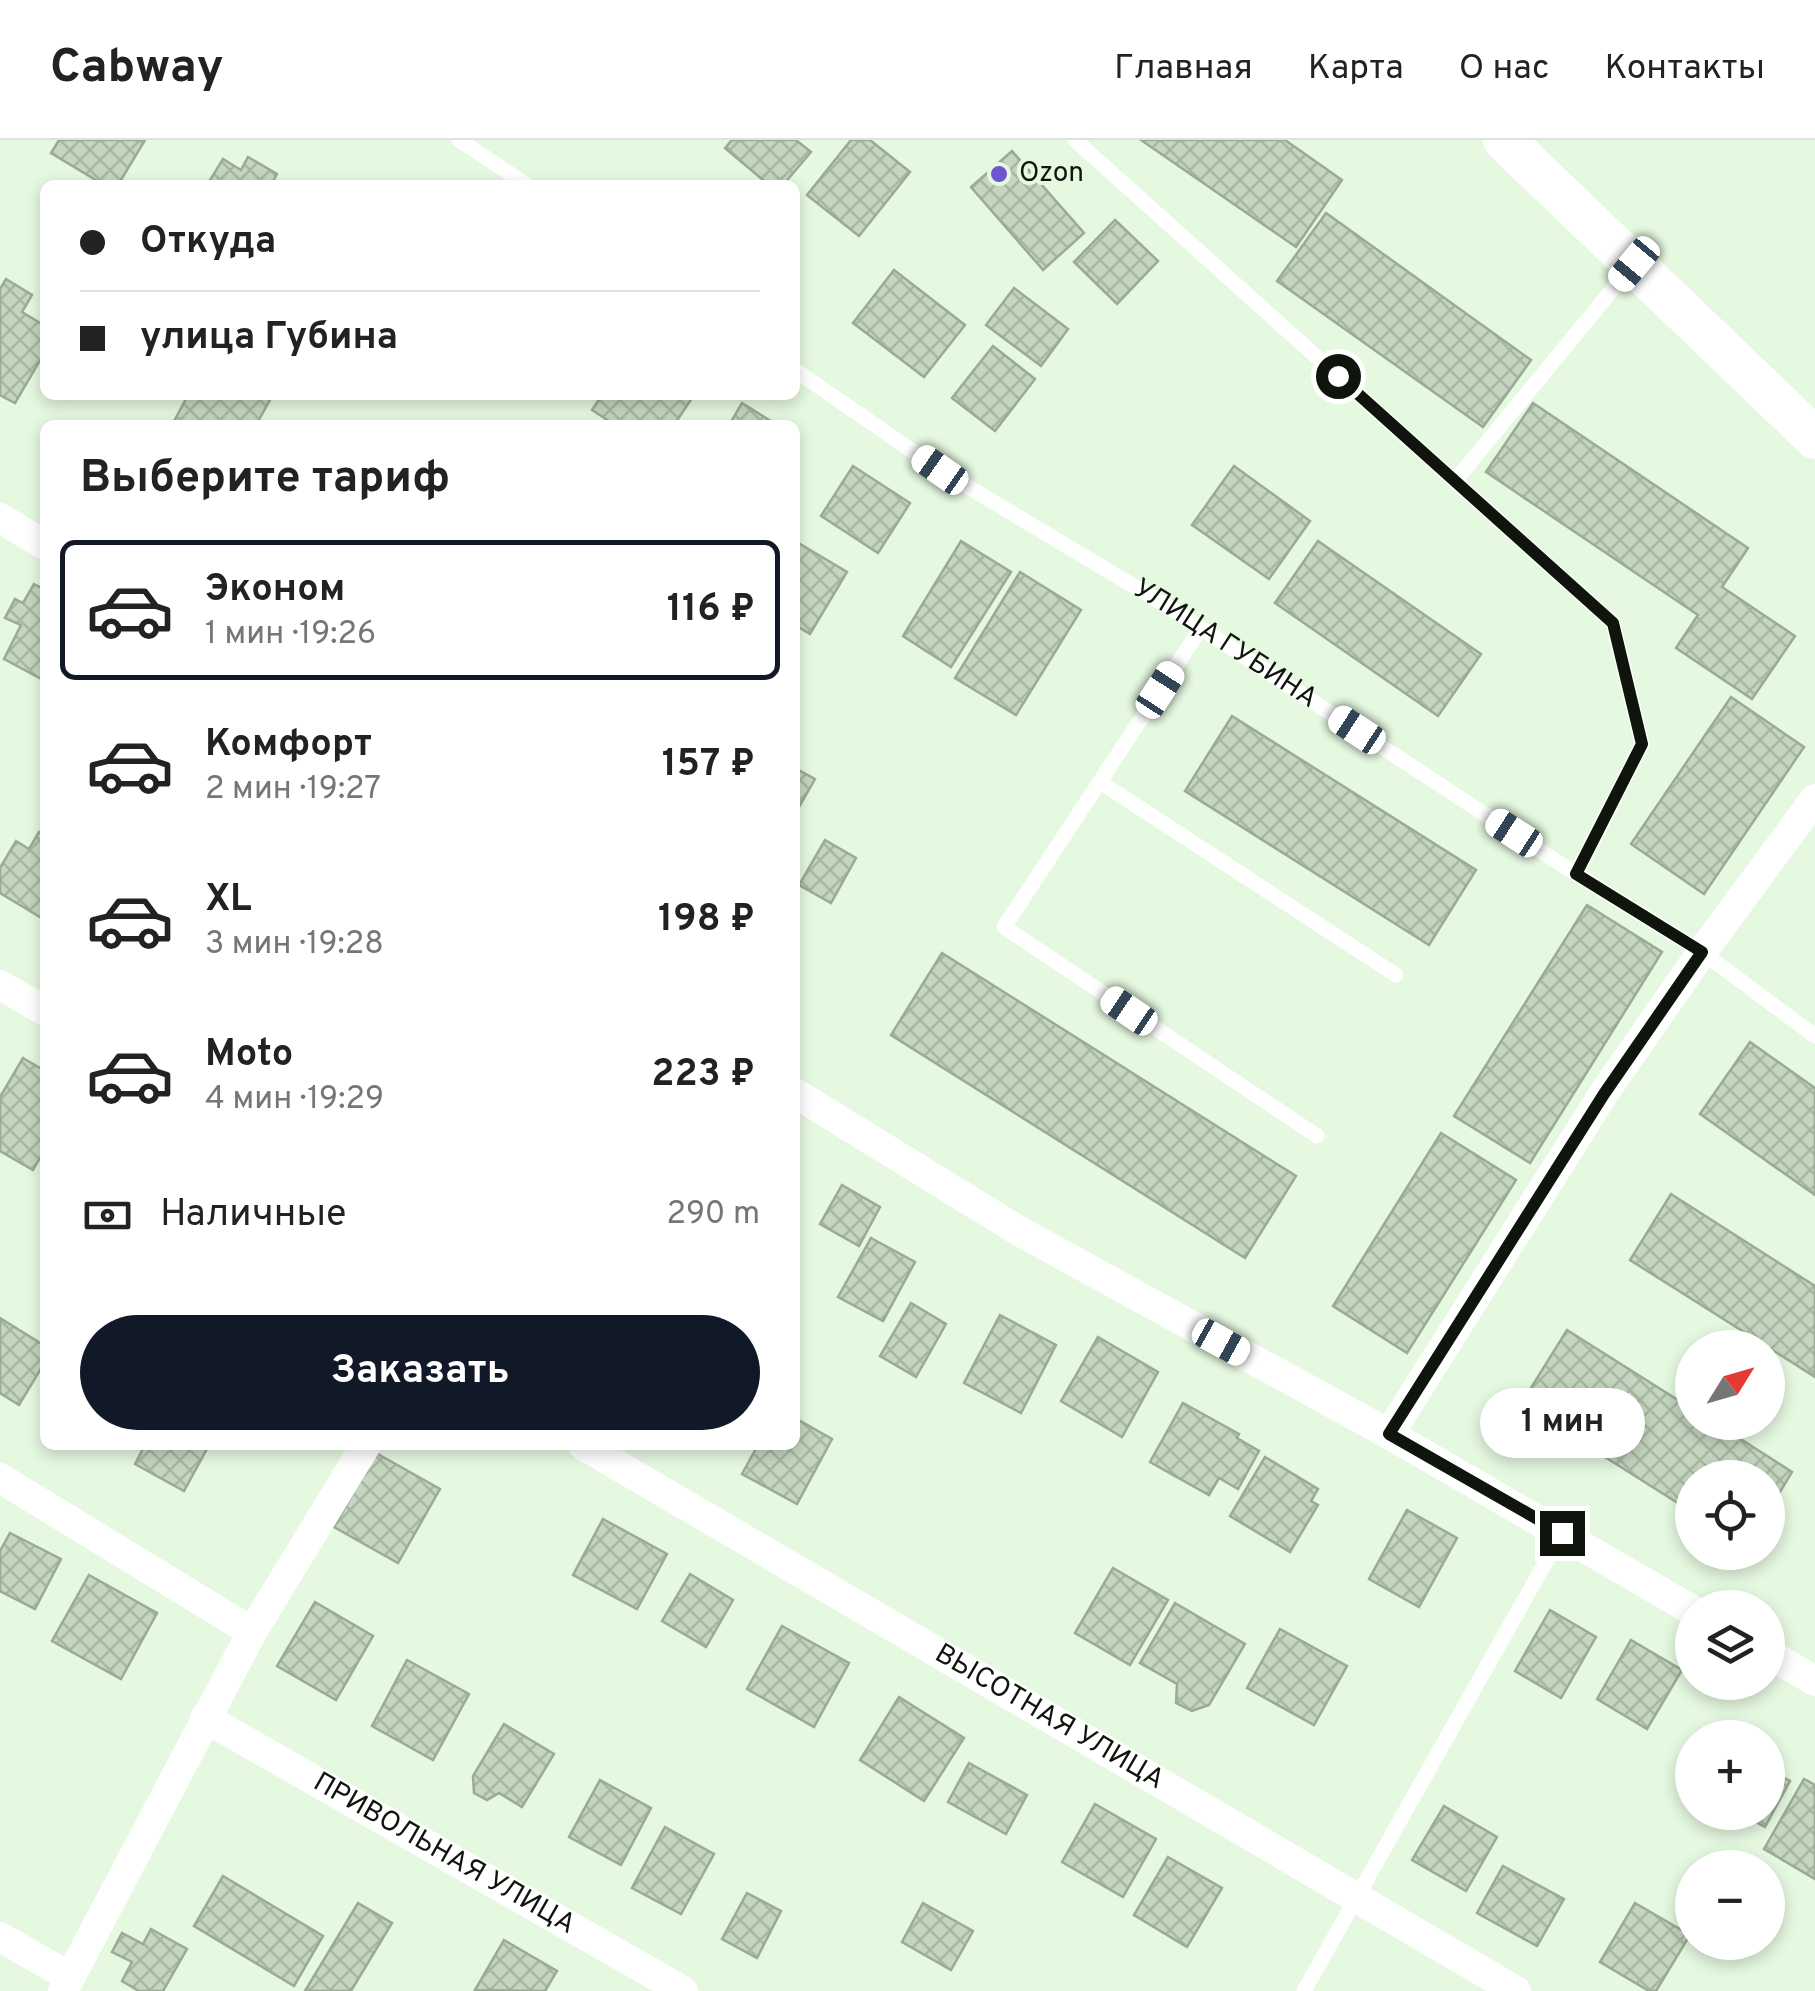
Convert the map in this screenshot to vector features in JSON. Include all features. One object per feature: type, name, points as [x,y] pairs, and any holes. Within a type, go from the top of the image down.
[{"type":"street","points":[[1504,140],[1815,438]]},
{"type":"street","points":[[0,518],[40,542]]},
{"type":"street","points":[[1389,1434],[1604,1094],[1815,799]]},
{"type":"street","points":[[0,985],[40,1008]]},
{"type":"street","points":[[800,1095],[1019,1231],[1389,1434],[1675,1600]]},
{"type":"street","points":[[0,1937],[66,1984],[252,1632],[363,1450]]},
{"type":"street","name":"ВЫСОТНАЯ УЛИЦА","points":[[592,1450],[1516,1991]]},
{"type":"street","points":[[0,1478],[252,1632]]},
{"type":"street","points":[[1785,1664],[1815,1681]]},
{"type":"street","name":"ПРИВОЛЬНАЯ УЛИЦА","points":[[205,1718],[683,1991]]},
{"type":"lane","points":[[458,140],[518,180]]},
{"type":"lane","points":[[1075,140],[1613,623],[1642,744],[1576,874]]},
{"type":"lane","points":[[1455,481],[1634,264]]},
{"type":"lane","name":"УЛИЦА ГУБИНА","points":[[800,373],[940,470],[1200,628],[1702,952],[1815,1036]]},
{"type":"lane","points":[[1200,628],[1004,928],[1317,1136]]},
{"type":"lane","points":[[1100,782],[1396,975]]},
{"type":"lane","points":[[1304,1991],[1562,1533]]},
{"type":"building","points":[[59,140],[145,140],[121,180],[96,180],[51,153]]},
{"type":"building","points":[[732,140],[796,140],[811,152],[787,180],[763,180],[725,148]]},
{"type":"building","points":[[851,140],[870,140],[910,172],[859,236],[807,195]]},
{"type":"building","points":[[1141,140],[1285,140],[1342,180],[1296,247]]},
{"type":"building","points":[[1012,151],[1084,233],[1043,270],[971,187]]},
{"type":"building","points":[[248,157],[277,174],[274,180],[210,180],[223,159],[241,170]]},
{"type":"building","points":[[1326,213],[1531,360],[1483,427],[1277,281]]},
{"type":"building","points":[[1115,220],[1158,261],[1117,304],[1074,262]]},
{"type":"building","points":[[894,270],[965,325],[924,377],[853,323]]},
{"type":"building","points":[[6,279],[32,295],[22,312],[40,323],[40,360],[15,403],[0,395],[0,289]]},
{"type":"building","points":[[1014,288],[1068,329],[1041,366],[986,325]]},
{"type":"building","points":[[993,346],[1035,379],[995,431],[952,398]]},
{"type":"building","points":[[185,400],[270,400],[259,420],[175,420]]},
{"type":"building","points":[[599,400],[691,400],[677,420],[607,420],[592,410]]},
{"type":"building","points":[[742,403],[769,420],[732,420]]},
{"type":"building","points":[[1533,403],[1748,548],[1722,587],[1795,636],[1752,699],[1676,648],[1698,615],[1486,472]]},
{"type":"building","points":[[853,466],[910,503],[878,553],[821,516]]},
{"type":"building","points":[[1234,466],[1310,521],[1269,579],[1192,525]]},
{"type":"building","points":[[961,541],[1011,572],[951,667],[903,636]]},
{"type":"building","points":[[1318,541],[1481,654],[1438,716],[1275,603]]},
{"type":"building","points":[[800,544],[847,572],[810,634],[800,628]]},
{"type":"building","points":[[1020,572],[1081,610],[1016,715],[955,678]]},
{"type":"building","points":[[34,584],[40,587],[40,678],[4,659],[21,625],[5,618],[15,599],[23,603]]},
{"type":"building","points":[[1731,697],[1804,747],[1704,894],[1631,844]]},
{"type":"building","points":[[1232,716],[1476,870],[1429,945],[1185,791]]},
{"type":"building","points":[[800,771],[815,779],[800,805]]},
{"type":"building","points":[[39,832],[40,917],[0,893],[0,868],[16,841],[29,849]]},
{"type":"building","points":[[825,840],[856,858],[831,903],[800,883]]},
{"type":"building","points":[[1587,905],[1662,952],[1530,1163],[1454,1116]]},
{"type":"building","points":[[942,953],[1296,1176],[1245,1258],[891,1035]]},
{"type":"building","points":[[1750,1042],[1815,1088],[1815,1195],[1700,1114]]},
{"type":"building","points":[[23,1058],[40,1068],[40,1158],[33,1170],[0,1151],[0,1097]]},
{"type":"building","points":[[1441,1133],[1516,1180],[1407,1353],[1333,1306]]},
{"type":"building","points":[[842,1185],[880,1207],[859,1246],[820,1224]]},
{"type":"building","points":[[1671,1194],[1815,1286],[1815,1377],[1785,1358],[1785,1330],[1741,1330],[1630,1260]]},
{"type":"building","points":[[871,1238],[915,1262],[883,1321],[838,1297]]},
{"type":"building","points":[[911,1303],[946,1324],[916,1377],[880,1356]]},
{"type":"building","points":[[1000,1315],[1056,1345],[1021,1413],[964,1383]]},
{"type":"building","points":[[0,1318],[40,1343],[40,1370],[19,1405],[0,1393]]},
{"type":"building","points":[[1567,1330],[1675,1398],[1675,1440],[1742,1440],[1773,1460],[1675,1460],[1675,1501],[1521,1404]]},
{"type":"building","points":[[1098,1337],[1158,1372],[1122,1437],[1061,1401]]},
{"type":"building","points":[[1183,1403],[1239,1434],[1237,1438],[1259,1451],[1238,1489],[1219,1478],[1209,1495],[1150,1462]]},
{"type":"building","points":[[800,1421],[832,1439],[797,1504],[742,1474],[755,1450],[800,1450]]},
{"type":"building","points":[[142,1450],[206,1450],[184,1491],[135,1464]]},
{"type":"building","points":[[376,1453],[440,1489],[398,1563],[334,1527]]},
{"type":"building","points":[[1265,1457],[1318,1489],[1311,1501],[1318,1505],[1290,1552],[1230,1516]]},
{"type":"building","points":[[1407,1510],[1457,1538],[1419,1607],[1369,1579]]},
{"type":"building","points":[[603,1519],[667,1554],[637,1609],[573,1575]]},
{"type":"building","points":[[10,1533],[61,1559],[35,1609],[0,1591],[0,1551]]},
{"type":"building","points":[[1113,1568],[1168,1600],[1130,1665],[1075,1633]]},
{"type":"building","points":[[690,1574],[733,1600],[706,1647],[662,1621]]},
{"type":"building","points":[[89,1575],[157,1613],[121,1679],[52,1641]]},
{"type":"building","points":[[315,1602],[373,1636],[336,1700],[277,1666]]},
{"type":"building","points":[[1175,1603],[1245,1644],[1209,1705],[1192,1711],[1176,1703],[1177,1684],[1140,1663]]},
{"type":"building","points":[[1550,1610],[1596,1637],[1561,1698],[1515,1671]]},
{"type":"building","points":[[782,1626],[849,1663],[814,1727],[747,1689]]},
{"type":"building","points":[[1280,1629],[1347,1666],[1314,1725],[1247,1688]]},
{"type":"building","points":[[1631,1640],[1675,1666],[1675,1682],[1647,1729],[1597,1699]]},
{"type":"building","points":[[407,1660],[469,1694],[433,1760],[372,1726]]},
{"type":"building","points":[[899,1697],[964,1738],[924,1801],[860,1760]]},
{"type":"building","points":[[504,1724],[554,1754],[522,1807],[499,1793],[487,1800],[474,1793],[473,1776]]},
{"type":"building","points":[[969,1763],[1027,1795],[1006,1834],[948,1802]]},
{"type":"building","points":[[1804,1779],[1815,1785],[1815,1879],[1785,1861],[1785,1850],[1764,1849],[1775,1830],[1785,1830],[1785,1812]]},
{"type":"building","points":[[600,1780],[651,1808],[621,1865],[569,1837]]},
{"type":"building","points":[[1095,1804],[1156,1839],[1123,1897],[1062,1862]]},
{"type":"building","points":[[1444,1806],[1497,1837],[1466,1891],[1412,1860]]},
{"type":"building","points":[[665,1827],[714,1854],[681,1914],[632,1888]]},
{"type":"building","points":[[1168,1857],[1222,1888],[1187,1947],[1134,1915]]},
{"type":"building","points":[[1503,1866],[1564,1899],[1537,1946],[1477,1913]]},
{"type":"building","points":[[223,1876],[323,1936],[294,1986],[194,1926]]},
{"type":"building","points":[[747,1893],[781,1911],[757,1958],[722,1939]]},
{"type":"building","points":[[358,1903],[392,1923],[351,1991],[305,1991]]},
{"type":"building","points":[[923,1903],[973,1931],[951,1970],[902,1942]]},
{"type":"building","points":[[1635,1903],[1675,1926],[1675,1960],[1656,1991],[1649,1991],[1600,1962]]},
{"type":"building","points":[[151,1929],[187,1949],[163,1991],[139,1991],[122,1981],[132,1962],[112,1952],[122,1933],[143,1944]]},
{"type":"building","points":[[504,1940],[557,1971],[545,1991],[475,1990]]},
{"type":"place","name":"Ozon","points":[[999,174]]},
{"type":"route","points":[[1338,376],[1613,623],[1642,744],[1576,874],[1702,952],[1604,1094],[1389,1434],[1562,1533]]}]
